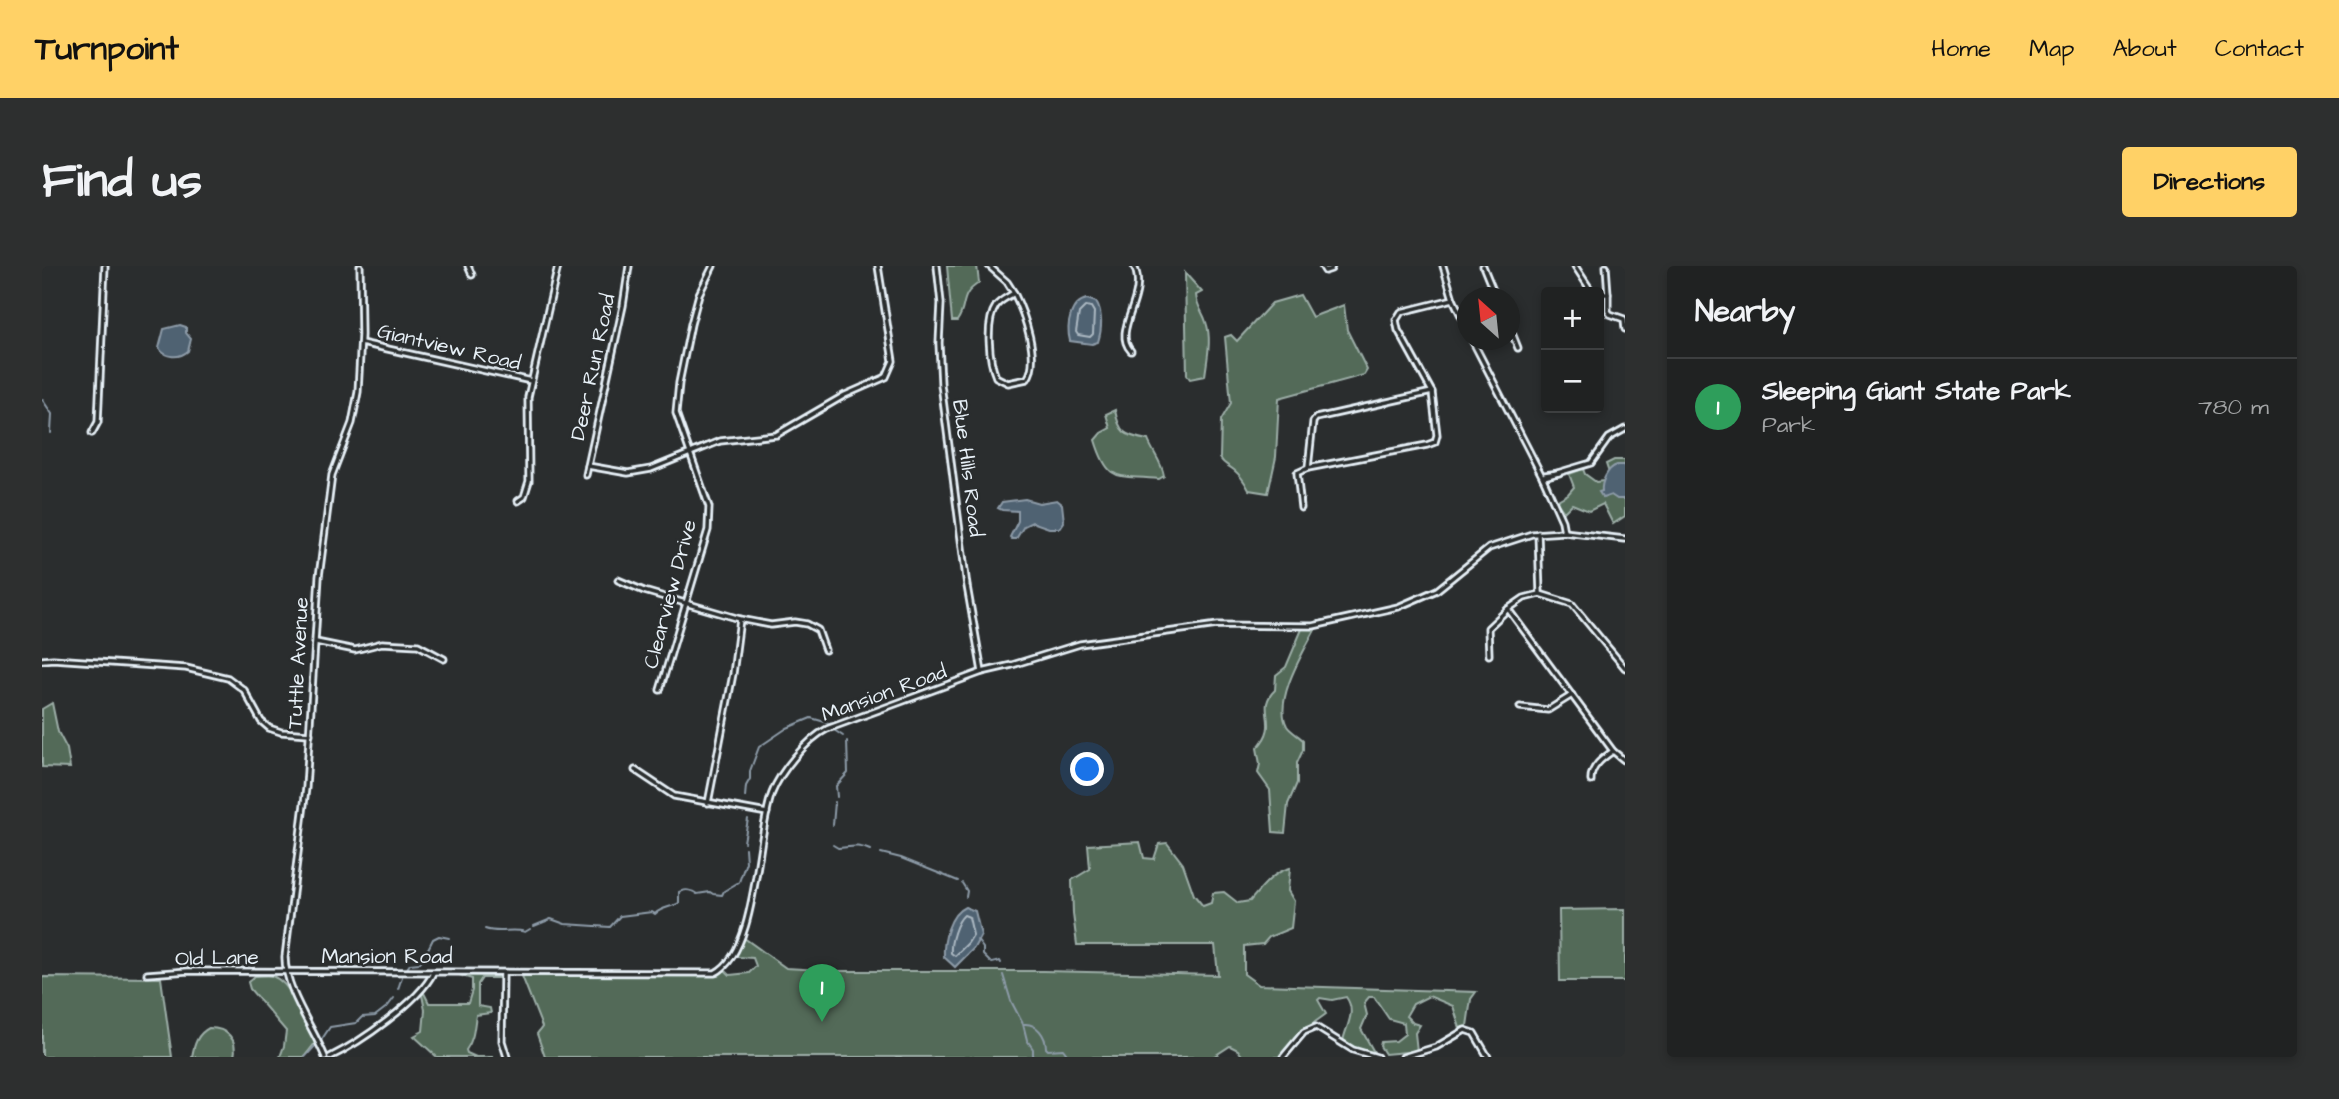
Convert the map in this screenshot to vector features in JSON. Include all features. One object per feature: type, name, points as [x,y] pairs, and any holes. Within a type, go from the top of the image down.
[{"type":"street","points":[[92,433],[98,422],[104,266]]},
{"type":"street","name":"Tuttle Avenue","points":[[360,266],[359,378],[354,417],[331,481],[319,577],[303,817],[285,957],[287,973],[328,1057],[349,1048],[404,1006],[433,973]]},
{"type":"street","points":[[468,266],[472,275]]},
{"type":"street","points":[[518,501],[524,497],[529,481],[526,413],[558,266]]},
{"type":"street","name":"Deer Run Road","points":[[586,475],[623,306],[629,266]]},
{"type":"street","name":"Clearview Drive","points":[[660,690],[708,530],[709,507],[676,414],[679,383],[699,293],[713,266]]},
{"type":"street","points":[[588,466],[628,473],[651,469],[720,441],[776,435],[845,395],[886,377],[893,361],[878,266]]},
{"type":"street","name":"Blue Hills Road","points":[[937,266],[941,303],[941,384],[967,586],[982,672]]},
{"type":"street","points":[[989,266],[1007,282],[1014,293],[1032,347],[1032,367],[1027,379],[1008,383],[996,377],[993,370],[990,337],[996,306],[1014,293]]},
{"type":"street","points":[[1131,351],[1125,334],[1138,292],[1138,274],[1134,266]]},
{"type":"street","points":[[1322,266],[1323,270],[1328,271],[1332,266]]},
{"type":"street","points":[[1443,266],[1457,307]]},
{"type":"street","points":[[1483,266],[1492,287]]},
{"type":"street","points":[[1575,266],[1589,287]]},
{"type":"street","points":[[1606,266],[1608,311],[1624,318],[1625,329]]},
{"type":"street","points":[[1301,508],[1297,473],[1308,468],[1435,442],[1437,435],[1432,392],[1398,330],[1396,320],[1401,312],[1453,299]]},
{"type":"street","name":"Giantview Road","points":[[361,343],[531,382]]},
{"type":"street","points":[[1477,350],[1544,478],[1562,521],[1563,532]]},
{"type":"street","points":[[1308,468],[1313,422],[1317,418],[1432,392]]},
{"type":"street","points":[[1544,478],[1545,475],[1591,463],[1609,438],[1625,429]]},
{"type":"street","name":"Mansion Road","points":[[287,973],[706,974],[719,971],[730,958],[747,921],[772,793],[805,746],[820,732],[982,672],[1070,646],[1218,625],[1313,626],[1389,610],[1429,594],[1493,546],[1538,533],[1563,532],[1625,539]]},
{"type":"street","points":[[1538,533],[1540,594]]},
{"type":"street","points":[[618,580],[643,591],[740,618],[771,625],[795,622],[807,624],[818,630],[825,650]]},
{"type":"street","points":[[1489,655],[1488,628],[1524,598],[1540,594],[1572,604],[1625,668]]},
{"type":"street","points":[[1508,609],[1613,751],[1625,761]]},
{"type":"street","points":[[708,803],[733,674],[740,618]]},
{"type":"street","points":[[316,642],[355,650],[382,643],[418,645],[444,659]]},
{"type":"street","points":[[42,660],[186,668],[228,678],[244,690],[261,721],[269,728],[281,732],[310,734]]},
{"type":"street","points":[[1520,707],[1548,710],[1572,695]]},
{"type":"street","points":[[1591,780],[1590,774],[1593,770],[1613,751]]},
{"type":"street","points":[[635,770],[674,796],[767,813]]},
{"type":"street","name":"Old Lane","points":[[147,974],[188,971],[287,973]]},
{"type":"street","points":[[503,973],[502,1041],[507,1057]]},
{"type":"street","points":[[1283,1057],[1304,1032],[1316,1027],[1353,1050],[1377,1057]]},
{"type":"street","points":[[1403,1057],[1436,1047],[1465,1030],[1474,1034],[1488,1057]]},
{"type":"green space","points":[[947,266],[977,266],[979,283],[968,292],[957,321],[952,321]]},
{"type":"green space","points":[[1185,273],[1202,292],[1196,295],[1209,335],[1205,376],[1190,379],[1187,375]]},
{"type":"green space","points":[[1300,295],[1312,317],[1344,305],[1347,330],[1367,370],[1364,375],[1279,398],[1276,457],[1268,493],[1249,490],[1238,474],[1220,458],[1221,420],[1231,403],[1225,337],[1231,335],[1237,341],[1272,303]]},
{"type":"green space","points":[[1115,410],[1124,432],[1148,440],[1164,476],[1159,479],[1125,477],[1117,475],[1105,465],[1095,440],[1110,428],[1106,414]]},
{"type":"green space","points":[[1614,460],[1625,460],[1625,516],[1613,524],[1603,504],[1589,511],[1572,504],[1564,512],[1556,501],[1574,487],[1569,474],[1583,469],[1585,474],[1596,482],[1603,481],[1609,473],[1606,464]]},
{"type":"green space","points":[[1316,628],[1292,676],[1284,703],[1287,726],[1303,740],[1303,750],[1297,763],[1297,783],[1288,804],[1285,833],[1273,832],[1270,790],[1258,773],[1260,764],[1257,748],[1267,731],[1267,704],[1275,690],[1276,675],[1286,667],[1302,629]]},
{"type":"green space","points":[[52,703],[58,732],[67,749],[70,768],[42,767],[42,709]]},
{"type":"green space","points":[[1140,842],[1144,858],[1154,859],[1159,844],[1167,843],[1183,864],[1194,895],[1203,906],[1211,903],[1213,893],[1224,892],[1238,903],[1250,901],[1273,877],[1290,868],[1288,891],[1294,901],[1291,928],[1269,937],[1263,944],[1244,946],[1244,974],[1259,985],[1476,992],[1471,999],[1467,1026],[1460,1028],[1453,1006],[1429,996],[1413,1004],[1406,1016],[1413,1023],[1420,1025],[1415,1033],[1417,1051],[1385,1054],[1380,1046],[1381,1042],[1396,1041],[1405,1034],[1404,1023],[1389,1019],[1374,997],[1369,997],[1364,1003],[1367,1015],[1361,1029],[1374,1052],[1359,1050],[1343,1041],[1351,1014],[1346,997],[1332,1000],[1320,998],[1318,1000],[1326,1014],[1304,1030],[1280,1057],[1243,1057],[1238,1050],[1230,1046],[1213,1057],[545,1057],[537,1034],[542,1027],[522,976],[718,976],[725,970],[730,975],[749,973],[756,966],[753,958],[738,957],[735,954],[744,938],[786,968],[837,971],[1043,971],[1218,975],[1215,945],[1077,945],[1072,880],[1090,869],[1088,845]]},
{"type":"green space","points":[[1625,909],[1625,981],[1560,981],[1559,910]]},
{"type":"green space","points":[[459,975],[500,978],[482,978],[478,984],[478,1006],[490,1008],[491,1013],[476,1015],[472,1038],[466,1050],[476,1057],[437,1057],[414,1036],[423,1031],[425,1010],[422,995],[424,993],[429,1003],[468,1003],[472,979]]},
{"type":"green space","points":[[255,976],[272,976],[280,980],[293,996],[315,1043],[304,1057],[280,1057],[286,1031],[250,989],[248,982]]},
{"type":"green space","points":[[42,977],[161,978],[172,1057],[42,1057]]},
{"type":"green space","points":[[209,1028],[221,1030],[230,1036],[234,1045],[234,1057],[192,1057],[197,1040]]},
{"type":"water","points":[[1087,299],[1096,302],[1100,311],[1098,342],[1092,344],[1070,341],[1069,329],[1073,310],[1081,301]]},
{"type":"water","points":[[180,325],[186,327],[186,333],[191,339],[188,351],[176,356],[165,354],[159,348],[164,329]]},
{"type":"water","points":[[1625,465],[1625,499],[1617,499],[1611,495],[1603,498],[1599,492],[1602,491],[1604,480],[1610,469]]},
{"type":"water","points":[[1025,499],[1039,503],[1057,500],[1062,504],[1064,522],[1060,528],[1049,528],[1032,522],[1024,526],[1016,539],[1012,539],[1010,537],[1018,521],[1018,511],[998,508],[1002,502]]},
{"type":"water","points":[[965,907],[975,911],[981,935],[974,948],[955,967],[944,957],[945,943],[951,922]]},
{"type":"waterway","points":[[42,399],[52,414],[51,433]]},
{"type":"waterway","points":[[745,797],[750,771],[759,747],[787,728],[811,718],[832,724]]},
{"type":"waterway","points":[[834,730],[843,736]]},
{"type":"waterway","points":[[837,797],[836,786],[848,773],[847,741]]},
{"type":"waterway","points":[[833,825],[835,802]]},
{"type":"waterway","points":[[744,842],[748,819]]},
{"type":"waterway","points":[[833,845],[838,848],[858,846],[870,850]]},
{"type":"waterway","points":[[534,926],[551,919],[565,924],[610,927],[620,916],[652,912],[655,914],[679,903],[681,891],[722,895],[739,882],[746,862],[745,848]]},
{"type":"waterway","points":[[881,853],[901,858],[958,881]]},
{"type":"waterway","points":[[962,883],[967,891],[966,897]]},
{"type":"waterway","points":[[485,929],[525,932],[530,929]]},
{"type":"waterway","points":[[402,970],[428,957],[428,949],[433,939],[439,936],[449,938]]},
{"type":"waterway","points":[[977,940],[983,948],[983,955],[990,962]]},
{"type":"waterway","points":[[992,963],[1001,963]]},
{"type":"waterway","points":[[1003,975],[1011,1001],[1033,1049],[1033,1057]]},
{"type":"waterway","points":[[398,989],[402,977]]},
{"type":"waterway","points":[[320,1042],[330,1027],[356,1023],[362,1017],[375,1016],[394,998]]},
{"type":"waterway","points":[[1024,1024],[1040,1031],[1048,1050],[1063,1049],[1069,1057]]},
{"type":"waterway","points":[[305,1057],[316,1045]]},
{"type":"place","name":"Sleeping Giant State Park","points":[[822,1022]]}]
